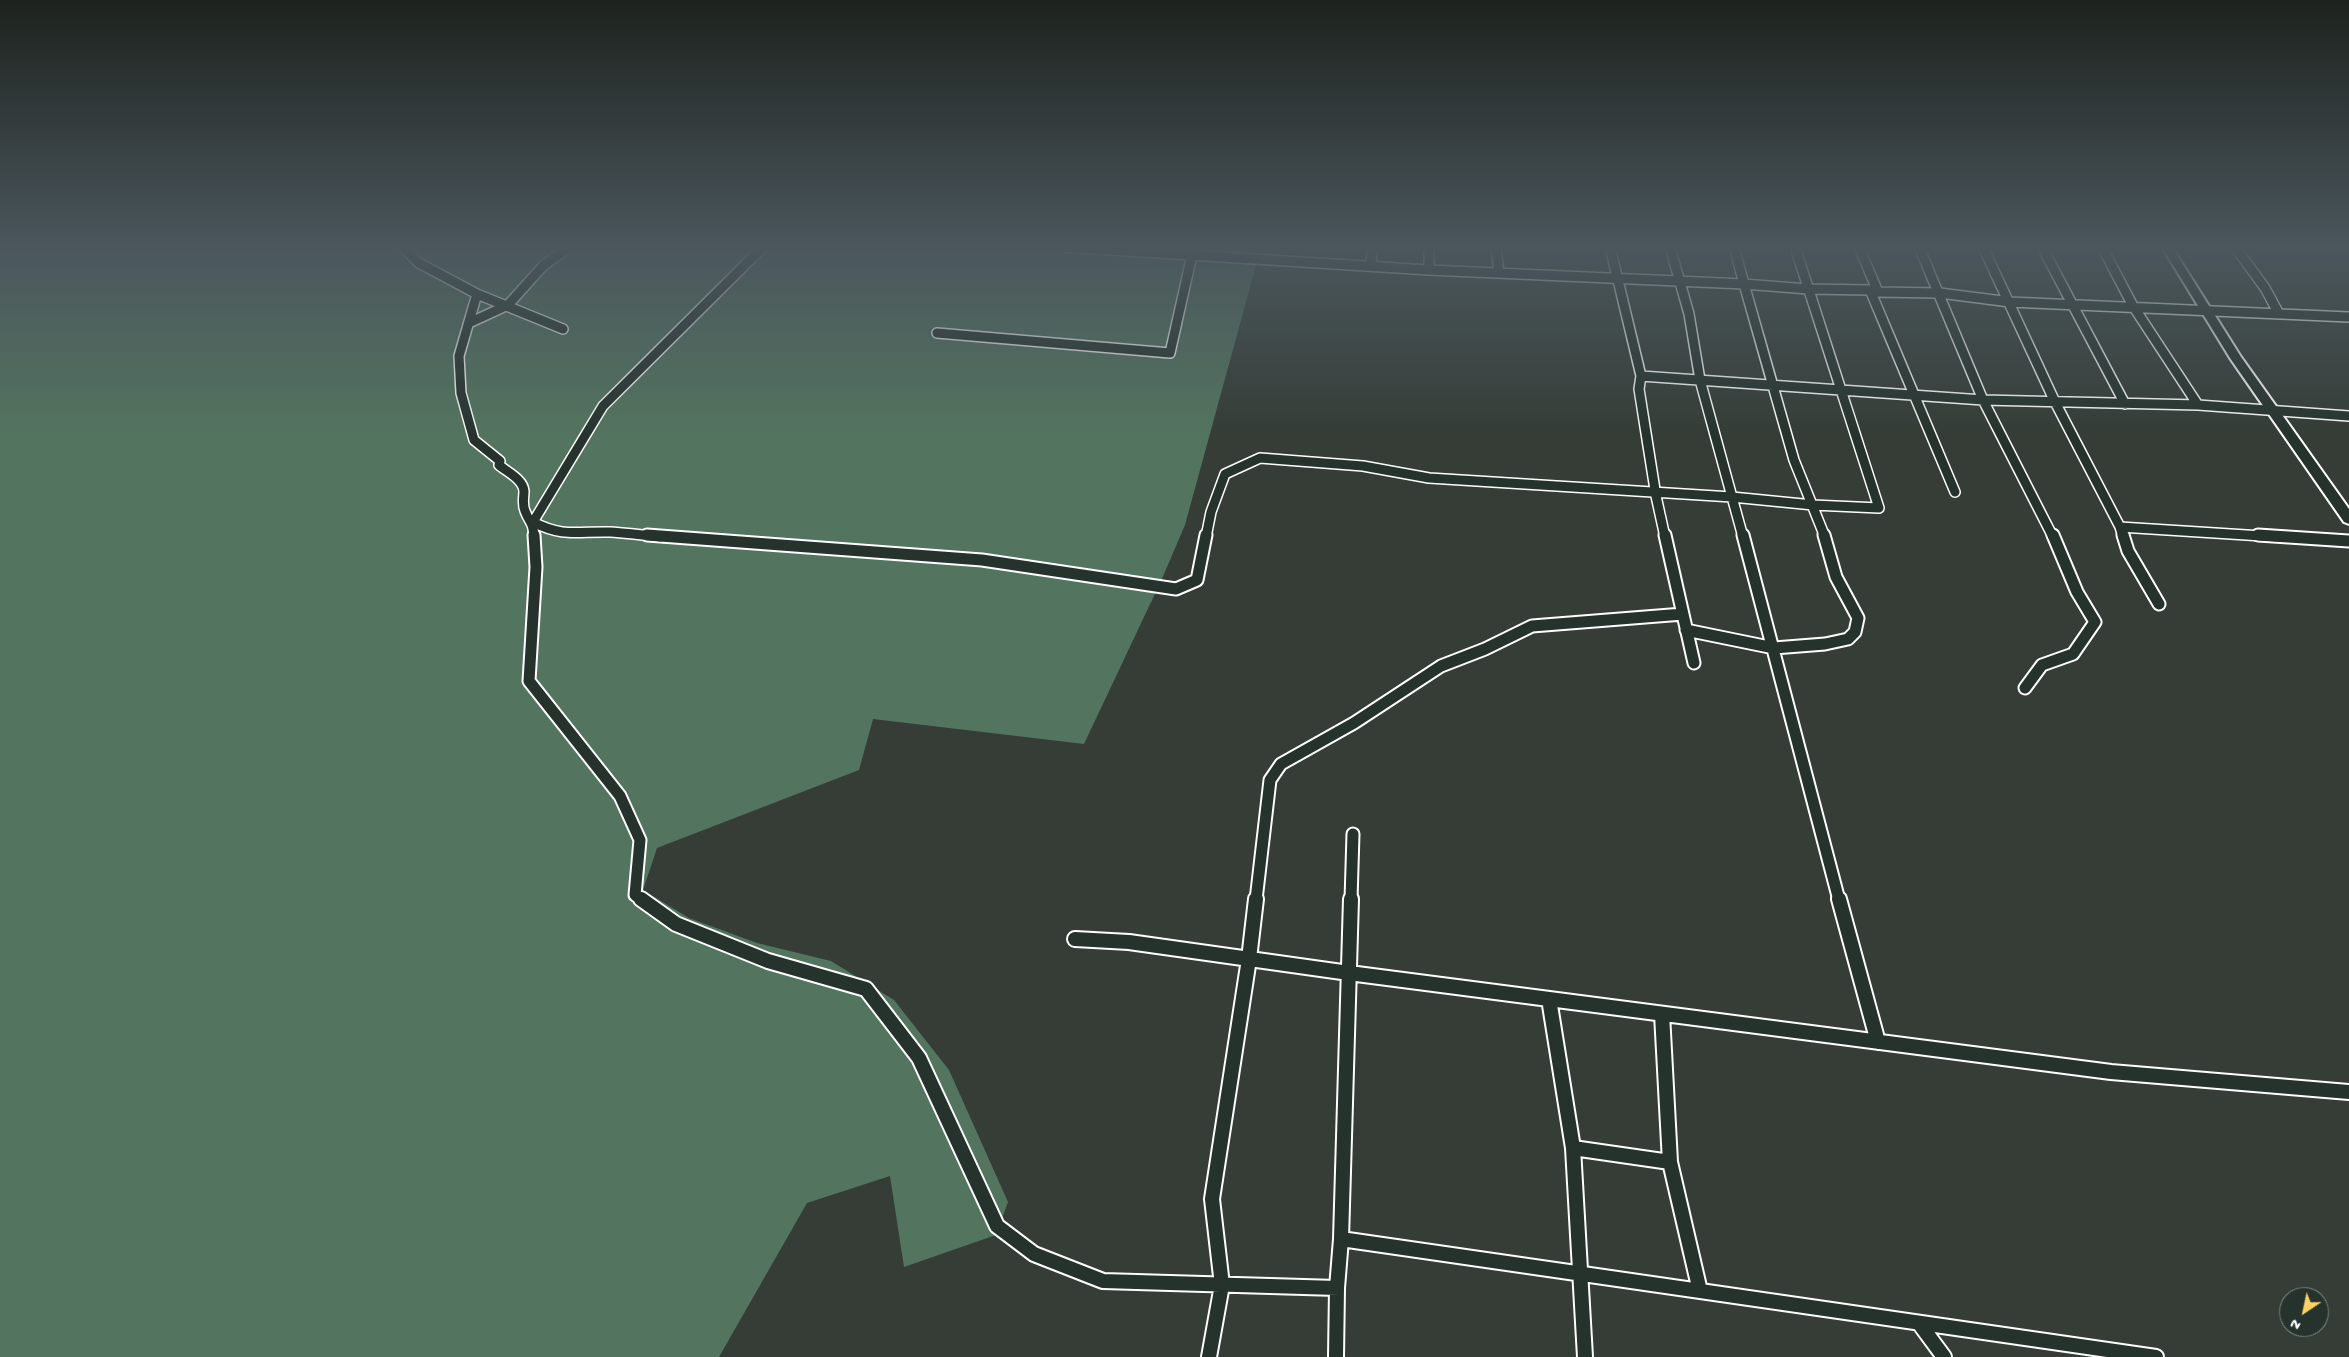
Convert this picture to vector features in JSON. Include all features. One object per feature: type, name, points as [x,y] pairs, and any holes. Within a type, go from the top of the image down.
[{"type":"street","points":[[472,310],[459,356],[461,393],[474,440],[500,461],[499,465],[521,484],[524,494],[521,504],[525,514],[533,522],[549,530],[578,534],[608,532],[745,544],[982,560],[1176,589],[1197,580],[1211,512],[1226,474],[1260,458],[1363,466],[1428,478],[1655,491],[1813,505],[1879,508],[1815,310]]},
{"type":"street","points":[[469,323],[496,310]]},
{"type":"street","points":[[520,310],[563,329]]},
{"type":"street","points":[[699,310],[603,406],[533,522],[536,566],[529,681],[620,796],[640,840],[635,895],[676,924],[768,961],[866,989],[919,1058],[962,1147],[997,1226],[1034,1254],[1103,1281],[1337,1288]]},
{"type":"street","points":[[936,333],[1170,354],[1181,310]]},
{"type":"street","points":[[1625,310],[1641,376],[1639,389],[1655,491],[1694,663]]},
{"type":"street","points":[[1689,310],[1700,380],[1774,648],[1810,794],[1878,1042]]},
{"type":"street","points":[[1686,630],[1774,648],[1825,644],[1848,639],[1855,632],[1858,618],[1836,577],[1829,547],[1794,460],[1787,430],[1771,385],[1751,310]]},
{"type":"street","points":[[1880,310],[1913,395],[1954,492]]},
{"type":"street","points":[[1947,310],[1983,400],[2048,524],[2077,592],[2095,622],[2074,654],[2042,665],[2025,688]]},
{"type":"street","points":[[2014,310],[2055,402],[2120,527],[2128,550],[2159,604]]},
{"type":"street","points":[[2075,310],[2125,404]]},
{"type":"street","points":[[2136,310],[2198,405]]},
{"type":"street","points":[[2206,310],[2349,519]]},
{"type":"street","points":[[2225,310],[2349,317]]},
{"type":"street","points":[[2278,310],[2280,314]]},
{"type":"street","points":[[1641,376],[1983,400],[2198,405],[2349,416]]},
{"type":"street","points":[[2120,527],[2349,541]]},
{"type":"street","points":[[1209,1357],[1222,1285],[1212,1199],[1249,959],[1270,780],[1281,764],[1354,723],[1441,666],[1485,649],[1532,626],[1683,614]]},
{"type":"street","points":[[1336,1357],[1352,834]]},
{"type":"street","points":[[1074,939],[1129,942],[1348,973],[2111,1072],[2349,1092]]},
{"type":"street","points":[[1549,999],[1573,1148],[1586,1357]]},
{"type":"street","points":[[1662,1014],[1670,1162],[1700,1291]]},
{"type":"street","points":[[1573,1148],[1670,1162]]},
{"type":"street","points":[[1341,1239],[2156,1357]]},
{"type":"street","points":[[1919,1323],[1944,1357]]},
{"type":"green space","points":[[0,310],[1244,310],[1185,525],[1161,581],[1084,744],[873,719],[859,770],[657,848],[643,890],[689,918],[757,943],[831,961],[894,1000],[949,1070],[1008,1202],[996,1235],[904,1267],[890,1176],[807,1203],[719,1357],[0,1357]]}]
